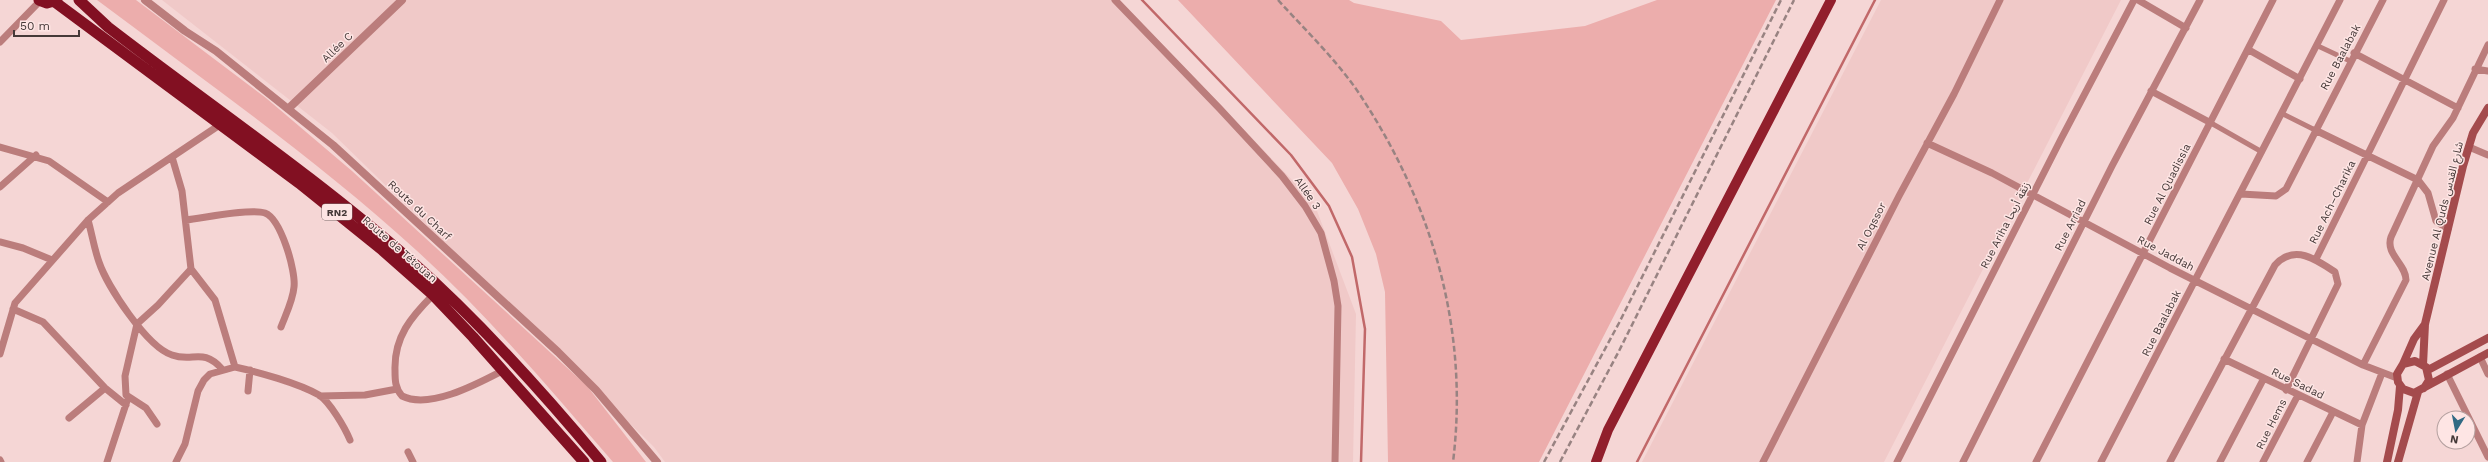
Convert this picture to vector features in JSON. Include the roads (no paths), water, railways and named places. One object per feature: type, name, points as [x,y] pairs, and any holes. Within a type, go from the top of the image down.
[{"type":"highway","name":"RN2","points":[[40,0],[56,1]]},
{"type":"highway","name":"Route de Tétouan","points":[[79,0],[108,27],[321,186],[411,261],[452,299],[538,388],[601,462]]},
{"type":"highway","name":"Route de Tétouan","points":[[56,1],[338,213],[432,295],[504,370],[584,462]]},
{"type":"main road","points":[[1596,462],[1608,430],[1831,0]]},
{"type":"main road","name":"Avenue Al Quds شارع القدس","points":[[2425,368],[2425,324],[2448,229],[2473,133],[2488,108]]},
{"type":"main road","name":"Avenue Al Quds شارع القدس","points":[[2403,364],[2414,339],[2425,324]]},
{"type":"main road","points":[[2425,368],[2488,338]]},
{"type":"main road","points":[[2400,386],[2406,391],[2421,390],[2447,374],[2488,353]]},
{"type":"main road","points":[[2387,462],[2398,410],[2400,386],[2397,378],[2399,370],[2403,364],[2415,361],[2425,368],[2429,380],[2421,390],[2398,462]]},
{"type":"street","points":[[0,42],[40,0]]},
{"type":"street","name":"Route du Charf","points":[[145,0],[184,31],[216,51],[333,144],[558,352],[596,390],[657,462]]},
{"type":"street","name":"Allée C","points":[[288,109],[402,0]]},
{"type":"street","name":"Allée 3","points":[[1115,0],[1282,176],[1321,233],[1334,281],[1338,306],[1335,462]]},
{"type":"street","name":"Al Oqssor","points":[[1763,462],[1927,143],[1954,94],[2000,0]]},
{"type":"street","name":"Rue Ariha زنقة أريحا","points":[[1898,462],[2033,195],[2134,0]]},
{"type":"street","points":[[2138,0],[2186,28]]},
{"type":"street","name":"Rue Arriad","points":[[1963,462],[2084,221],[2200,0]]},
{"type":"street","name":"Rue Al Quadissia","points":[[2036,462],[2249,50],[2273,0]]},
{"type":"street","name":"Rue Baalabak","points":[[2101,462],[2283,114],[2340,0]]},
{"type":"street","name":"Rue Baalabak","points":[[2241,194],[2268,197],[2284,193],[2354,53],[2383,0]]},
{"type":"street","name":"Rue Ach–Charika","points":[[2170,462],[2275,265],[2281,258],[2294,253],[2316,259],[2444,0]]},
{"type":"street","name":"Avenue Al Quds شارع القدس","points":[[2363,365],[2405,285],[2406,276],[2391,249],[2389,240],[2433,146],[2458,108],[2475,69],[2488,45]]},
{"type":"street","points":[[2318,46],[2350,61]]},
{"type":"street","points":[[2249,50],[2300,79]]},
{"type":"street","points":[[2354,53],[2458,108]]},
{"type":"street","points":[[2475,69],[2488,71]]},
{"type":"street","points":[[2151,91],[2262,152]]},
{"type":"street","points":[[2283,114],[2366,156],[2418,180],[2428,193],[2436,222],[2448,229]]},
{"type":"street","points":[[0,354],[13,309],[21,295],[88,220],[108,202],[221,124]]},
{"type":"street","name":"Rue Jaddah","points":[[1927,143],[2084,221],[2195,281],[2363,365],[2397,378]]},
{"type":"street","points":[[0,147],[36,155],[56,165],[108,202]]},
{"type":"street","points":[[2469,147],[2488,155]]},
{"type":"street","points":[[0,187],[36,155]]},
{"type":"street","points":[[172,157],[179,178],[192,269],[215,300],[235,367]]},
{"type":"street","points":[[186,220],[250,212],[262,212],[271,217],[278,226],[288,250],[295,281],[294,292],[281,327]]},
{"type":"street","points":[[88,220],[99,263],[137,324],[155,344],[171,355],[185,358],[202,355],[215,361],[222,369]]},
{"type":"street","points":[[0,242],[23,248],[52,260]]},
{"type":"street","points":[[2286,390],[2313,339],[2338,284],[2335,272],[2316,259]]},
{"type":"street","points":[[107,462],[127,402],[125,376],[137,324],[158,305],[192,269]]},
{"type":"street","points":[[432,295],[417,310],[401,332],[394,359],[397,389],[402,396],[412,400],[450,394],[504,370]]},
{"type":"street","points":[[13,309],[43,322],[105,388],[127,402],[146,408],[157,424]]},
{"type":"street","points":[[2480,356],[2488,374]]},
{"type":"street","name":"Rue Sadad","points":[[2224,359],[2286,390],[2362,425]]},
{"type":"street","points":[[176,462],[185,444],[198,392],[210,374],[222,369],[235,367],[250,370],[320,396],[365,396],[397,389]]},
{"type":"street","points":[[248,391],[250,370]]},
{"type":"street","points":[[2357,462],[2362,425],[2382,373]]},
{"type":"street","points":[[2447,374],[2488,457]]},
{"type":"street","points":[[2220,462],[2264,378]]},
{"type":"street","points":[[69,418],[105,388]]},
{"type":"street","name":"Rue Hems","points":[[2263,462],[2298,395]]},
{"type":"street","points":[[320,396],[336,416],[350,440]]},
{"type":"street","points":[[2307,462],[2333,412]]},
{"type":"street","points":[[408,452],[413,462]]},
{"type":"waterway","points":[[1142,0],[1291,155],[1329,206],[1352,257],[1365,329],[1361,462]]},
{"type":"waterway","points":[[1637,462],[1875,0]]},
{"type":"railway","points":[[1278,0],[1312,36],[1355,87],[1389,142],[1410,185],[1427,229],[1441,274],[1450,320],[1456,366],[1457,414],[1453,462]]},
{"type":"railway","points":[[1544,462],[1619,323],[1781,0]]},
{"type":"railway","points":[[1560,462],[1619,351],[1794,0]]}]
